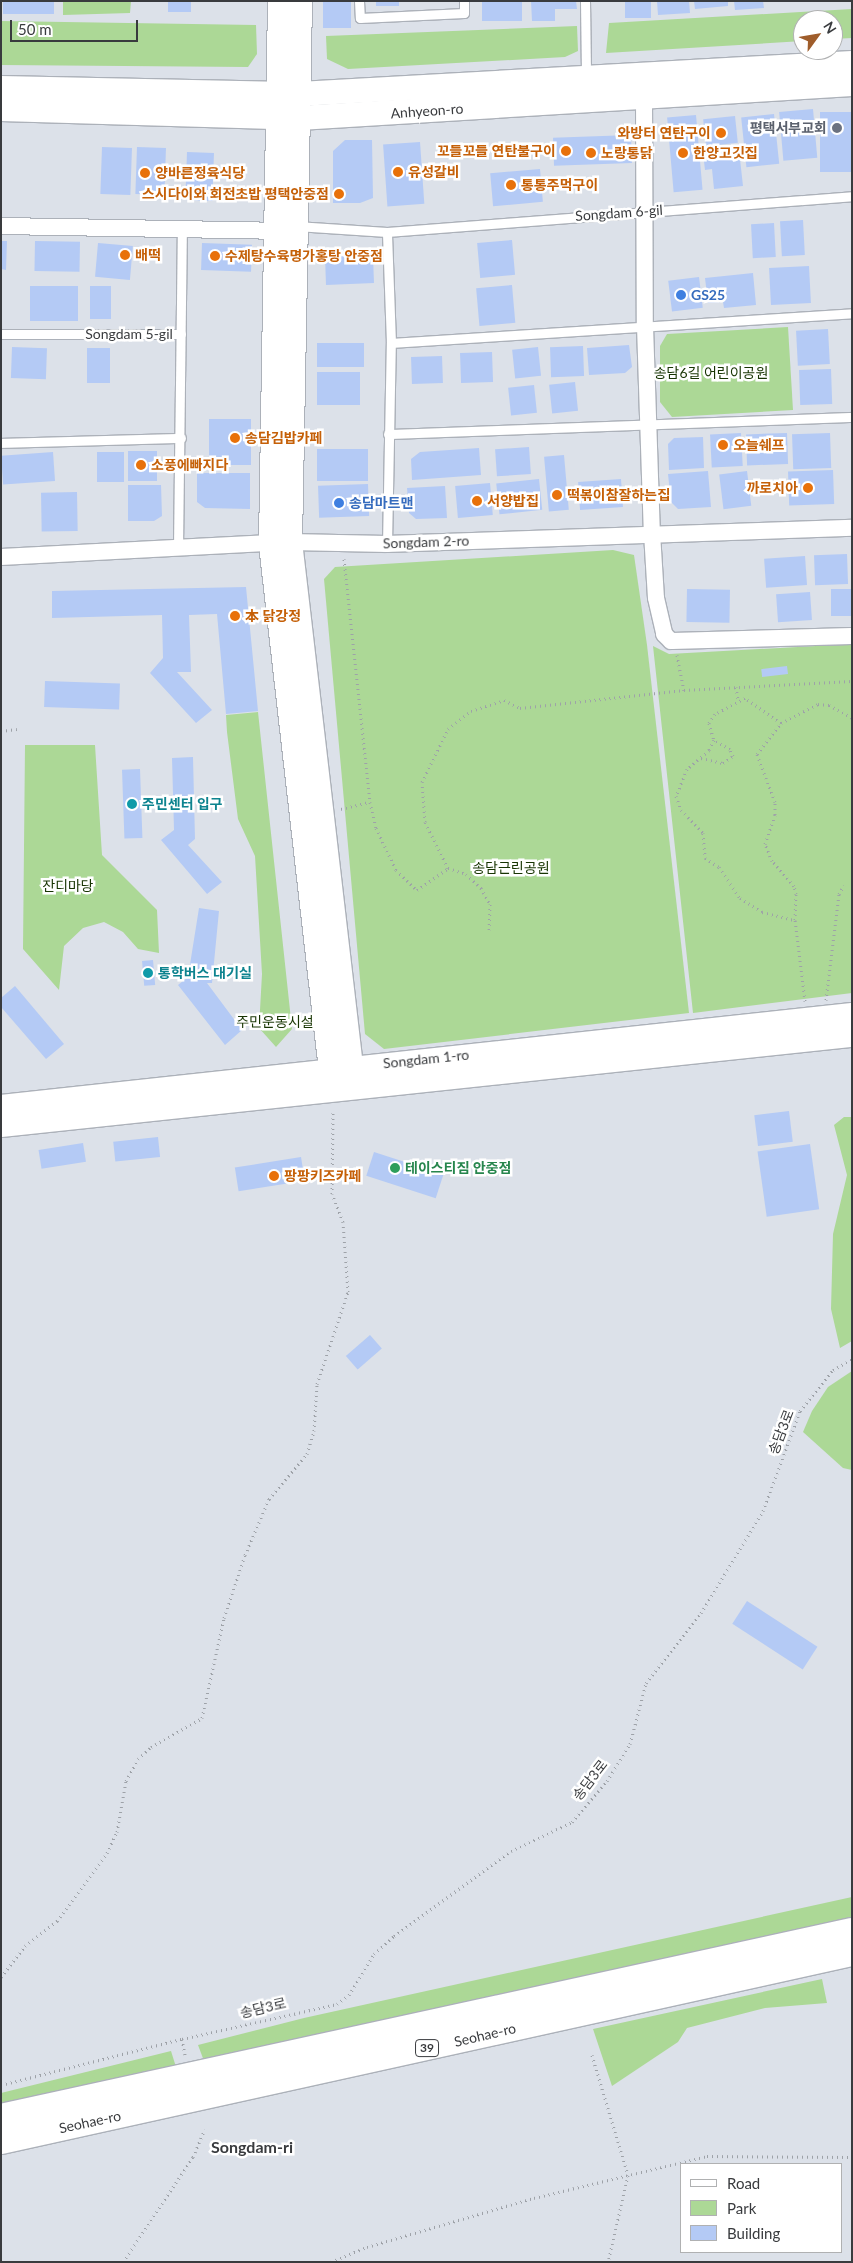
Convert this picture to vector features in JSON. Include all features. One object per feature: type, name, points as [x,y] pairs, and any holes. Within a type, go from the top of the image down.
[{"type":"main road","points":[[280,1],[289,118],[280,543],[343,1077]]},
{"type":"main road","points":[[288,94],[300,1]]},
{"type":"main road","name":"Anhyeon-ro","points":[[1,109],[289,118],[852,63]]},
{"type":"main road","name":"Anhyeon-ro","points":[[1,88],[288,94],[586,90],[644,96],[852,84]]},
{"type":"main road","name":"Songdam 1-ro","points":[[1,1125],[343,1077],[852,1015]]},
{"type":"main road","name":"Songdam 1-ro","points":[[1,1107],[852,1035]]},
{"type":"main road","name":"Seohae-ro","points":[[1,2117],[852,1931]]},
{"type":"main road","name":"Seohae-ro","points":[[1,2141],[852,1954]]},
{"type":"street","points":[[644,96],[645,326],[652,533],[657,606],[664,634],[672,641],[852,636]]},
{"type":"street","points":[[1,226],[182,229],[287,228]]},
{"type":"street","name":"Songdam 2-ro","points":[[1,557],[280,543],[387,544],[652,533],[852,528]]},
{"type":"lane","points":[[359,1],[360,18],[464,14],[464,1]]},
{"type":"lane","points":[[585,1],[586,90]]},
{"type":"lane","name":"Songdam 6-gil","points":[[287,228],[387,232],[644,210],[852,196]]},
{"type":"lane","points":[[181,334],[182,229]]},
{"type":"lane","points":[[387,232],[391,343],[387,544]]},
{"type":"lane","points":[[391,343],[852,313]]},
{"type":"lane","name":"Songdam 5-gil","points":[[1,334],[181,334],[178,548]]},
{"type":"lane","points":[[388,434],[852,417]]},
{"type":"lane","points":[[1,443],[181,438]]},
{"type":"path","points":[[344,558],[370,802],[376,828],[396,870],[416,890],[448,868]]},
{"type":"path","points":[[675,650],[684,690]]},
{"type":"path","points":[[489,930],[490,904],[481,888],[466,874],[448,868],[425,822],[422,782],[448,729],[471,711],[504,700],[520,708],[684,690],[852,681]]},
{"type":"path","points":[[736,687],[738,699]]},
{"type":"path","points":[[701,758],[723,763],[732,756],[730,749],[714,740],[709,723],[715,714],[738,699],[745,698],[760,706],[781,723]]},
{"type":"path","points":[[805,1007],[795,920],[794,886],[772,861],[765,844],[776,815],[775,802],[757,754],[781,723],[821,703],[852,718]]},
{"type":"path","points":[[1,731],[17,729]]},
{"type":"path","points":[[714,740],[701,758],[684,774],[676,796],[681,810],[703,832],[705,858],[719,867],[732,889],[749,906],[795,920]]},
{"type":"path","points":[[333,811],[370,802]]},
{"type":"path","points":[[827,1018],[825,1006],[839,894],[844,885]]},
{"type":"path","points":[[1,1977],[25,1946],[56,1921],[107,1853],[117,1832],[126,1781],[138,1758],[151,1747],[202,1718],[224,1618],[245,1555],[269,1499],[307,1454],[314,1431],[317,1384],[348,1292],[343,1222],[332,1194],[343,1077]]},
{"type":"path","name":"송담3로","points":[[1,2085],[182,2039],[337,2004],[349,1996],[354,1983],[374,1954],[394,1936],[511,1851],[572,1822],[607,1781],[630,1744],[646,1683],[701,1612],[763,1512],[800,1411],[833,1370],[852,1359]]},
{"type":"path","points":[[592,2055],[628,2175],[608,2262]]},
{"type":"path","points":[[123,2262],[192,2157],[205,2129]]},
{"type":"path","points":[[331,2262],[367,2247],[515,2203],[707,2156],[852,2157]]},
{"type":"green space","points":[[63,1],[131,1],[130,13],[63,15]]},
{"type":"green space","points":[[852,9],[852,38],[843,38],[843,10],[835,10]]},
{"type":"green space","points":[[793,12],[793,42],[606,53],[609,23]]},
{"type":"green space","points":[[1,21],[256,25],[257,54],[248,67],[1,65]]},
{"type":"green space","points":[[577,26],[578,51],[565,57],[348,69],[327,59],[326,36]]},
{"type":"green space","name":"송담6길 어린이공원","points":[[788,327],[793,410],[672,417],[660,402],[660,346],[667,334]]},
{"type":"green space","name":"송담근린공원","points":[[613,550],[634,555],[647,645],[689,1013],[384,1049],[365,1034],[324,579],[335,567]]},
{"type":"green space","points":[[852,644],[852,993],[693,1013],[653,646],[669,654]]},
{"type":"green space","name":"주민운동시설","points":[[258,712],[292,1029],[276,1047],[259,1028],[262,974],[255,856],[238,819],[226,715]]},
{"type":"green space","name":"잔디마당","points":[[25,745],[95,745],[102,855],[157,910],[159,953],[138,949],[123,932],[104,922],[83,928],[64,946],[59,990],[23,949]]},
{"type":"green space","points":[[844,1117],[852,1117],[852,1341],[840,1348],[831,1309],[833,1234],[847,1175],[834,1125]]},
{"type":"green space","points":[[852,1371],[852,1470],[843,1468],[803,1432],[812,1411],[828,1387]]},
{"type":"green space","points":[[852,1897],[852,1920],[204,2061],[198,2045],[304,2018]]},
{"type":"green space","points":[[822,1979],[827,2003],[765,2008],[687,2028],[678,2042],[612,2086],[593,2029]]},
{"type":"green space","points":[[171,2051],[176,2067],[1,2104],[1,2093]]},
{"type":"building","points":[[3,1],[54,1],[54,14],[3,14]]},
{"type":"building","points":[[168,1],[191,1],[191,12],[168,12]]},
{"type":"building","points":[[323,1],[351,1],[351,28],[323,28]]},
{"type":"building","points":[[376,1],[399,1],[399,6],[376,6]]},
{"type":"building","points":[[482,1],[522,1],[522,21],[482,21]]},
{"type":"building","points":[[531,1],[576,1],[577,9],[555,9],[555,21],[532,21]]},
{"type":"building","points":[[625,1],[651,1],[651,18],[625,18]]},
{"type":"building","points":[[657,1],[689,1],[690,13],[658,15]]},
{"type":"building","points":[[694,1],[728,1],[728,6],[695,9]]},
{"type":"building","points":[[734,1],[763,1],[764,8],[735,10]]},
{"type":"building","points":[[813,109],[817,158],[783,161],[779,112]]},
{"type":"building","points":[[820,112],[852,112],[852,172],[820,172]]},
{"type":"building","points":[[774,114],[779,164],[746,167],[741,117]]},
{"type":"building","points":[[696,115],[703,190],[674,192],[667,118]]},
{"type":"building","points":[[735,116],[738,143],[706,146],[703,119]]},
{"type":"building","points":[[631,135],[632,163],[554,166],[553,138]]},
{"type":"building","points":[[345,140],[372,140],[373,198],[360,203],[333,203],[333,151]]},
{"type":"building","points":[[420,142],[424,204],[387,206],[383,145]]},
{"type":"building","points":[[102,147],[132,148],[130,195],[100,194]]},
{"type":"building","points":[[137,147],[166,148],[164,195],[135,194]]},
{"type":"building","points":[[739,150],[743,186],[714,189],[712,169],[705,170],[703,153]]},
{"type":"building","points":[[187,152],[214,153],[212,201],[185,200]]},
{"type":"building","points":[[540,169],[543,202],[493,206],[490,173]]},
{"type":"building","points":[[803,220],[805,255],[782,256],[780,221]]},
{"type":"building","points":[[774,223],[776,257],[753,258],[751,224]]},
{"type":"building","points":[[512,240],[515,275],[480,278],[477,243]]},
{"type":"building","points":[[1,241],[7,241],[6,270],[1,269]]},
{"type":"building","points":[[35,241],[80,242],[79,272],[34,271]]},
{"type":"building","points":[[98,243],[133,246],[130,280],[95,277]]},
{"type":"building","points":[[202,243],[252,245],[251,272],[201,270]]},
{"type":"building","points":[[329,250],[368,250],[373,257],[374,283],[326,285],[325,256]]},
{"type":"building","points":[[809,266],[811,303],[771,305],[769,268]]},
{"type":"building","points":[[753,273],[756,305],[724,308],[723,302],[708,303],[705,278]]},
{"type":"building","points":[[699,277],[703,308],[672,312],[668,281]]},
{"type":"building","points":[[512,285],[515,323],[479,326],[476,288]]},
{"type":"building","points":[[30,286],[78,286],[78,321],[30,321]]},
{"type":"building","points":[[90,286],[111,286],[111,319],[90,319]]},
{"type":"building","points":[[828,329],[830,364],[798,366],[796,331]]},
{"type":"building","points":[[317,343],[364,343],[364,367],[317,367]]},
{"type":"building","points":[[629,345],[632,367],[625,373],[589,375],[587,348]]},
{"type":"building","points":[[583,346],[584,376],[551,377],[550,347]]},
{"type":"building","points":[[12,347],[47,348],[46,379],[11,378]]},
{"type":"building","points":[[538,347],[541,376],[515,379],[512,350]]},
{"type":"building","points":[[87,348],[110,348],[110,383],[87,383]]},
{"type":"building","points":[[492,352],[493,382],[461,383],[460,353]]},
{"type":"building","points":[[442,356],[443,383],[412,384],[411,357]]},
{"type":"building","points":[[831,369],[832,404],[800,405],[799,370]]},
{"type":"building","points":[[317,372],[360,372],[360,405],[317,405]]},
{"type":"building","points":[[575,382],[578,411],[552,414],[549,385]]},
{"type":"building","points":[[534,385],[537,413],[511,416],[508,388]]},
{"type":"building","points":[[209,419],[251,419],[251,465],[209,465]]},
{"type":"building","points":[[741,433],[743,466],[712,468],[710,435]]},
{"type":"building","points":[[787,433],[788,464],[747,465],[746,434]]},
{"type":"building","points":[[830,433],[831,468],[793,469],[792,434]]},
{"type":"building","points":[[703,437],[704,468],[669,470],[668,444],[674,438]]},
{"type":"building","points":[[529,447],[531,474],[497,476],[495,449]]},
{"type":"building","points":[[479,448],[481,475],[412,480],[411,459],[420,452]]},
{"type":"building","points":[[317,449],[368,449],[368,481],[317,481]]},
{"type":"building","points":[[128,451],[157,451],[157,481],[128,481]]},
{"type":"building","points":[[53,452],[55,481],[3,485],[1,456]]},
{"type":"building","points":[[97,452],[124,452],[124,482],[97,482]]},
{"type":"building","points":[[564,455],[569,510],[549,512],[544,457]]},
{"type":"building","points":[[833,470],[834,504],[789,506],[788,472]]},
{"type":"building","points":[[708,471],[711,507],[678,509],[671,502],[668,474]]},
{"type":"building","points":[[747,471],[751,506],[723,509],[719,474]]},
{"type":"building","points":[[197,473],[250,473],[250,509],[205,508],[197,502]]},
{"type":"building","points":[[539,479],[542,510],[499,514],[496,483]]},
{"type":"building","points":[[621,479],[623,507],[580,510],[578,482]]},
{"type":"building","points":[[490,483],[493,515],[458,518],[455,486]]},
{"type":"building","points":[[368,484],[369,516],[319,518],[318,486]]},
{"type":"building","points":[[128,485],[161,485],[162,516],[154,521],[128,521]]},
{"type":"building","points":[[445,486],[447,518],[416,519],[409,513],[407,488]]},
{"type":"building","points":[[77,492],[78,531],[42,532],[41,493]]},
{"type":"building","points":[[847,554],[848,584],[815,585],[814,555]]},
{"type":"building","points":[[805,556],[807,585],[766,588],[764,559]]},
{"type":"building","points":[[246,587],[258,711],[226,714],[217,614],[189,615],[191,672],[177,672],[212,710],[196,723],[150,673],[163,658],[162,615],[52,618],[52,591]]},
{"type":"building","points":[[687,589],[730,590],[729,623],[686,622]]},
{"type":"building","points":[[831,589],[852,589],[852,616],[831,616]]},
{"type":"building","points":[[810,592],[812,620],[778,622],[776,594]]},
{"type":"building","points":[[787,666],[788,674],[762,677],[761,669]]},
{"type":"building","points":[[45,681],[120,684],[119,710],[44,707]]},
{"type":"building","points":[[193,757],[195,839],[188,845],[222,882],[207,894],[161,840],[174,830],[172,758]]},
{"type":"building","name":"주민센터 입구","points":[[140,769],[142,838],[124,839],[122,770]]},
{"type":"building","points":[[199,908],[219,911],[212,983],[207,983],[242,1030],[225,1045],[178,985],[188,977]]},
{"type":"building","name":"통학버스 대기실","points":[[153,960],[155,985],[144,986],[142,961]]},
{"type":"building","points":[[15,986],[64,1044],[46,1059],[1,1007],[1,998]]},
{"type":"building","points":[[789,1111],[793,1142],[758,1146],[754,1115]]},
{"type":"building","points":[[158,1137],[160,1157],[115,1162],[113,1142]]},
{"type":"building","points":[[83,1143],[86,1162],[42,1169],[39,1150]]},
{"type":"building","points":[[810,1144],[819,1209],[767,1217],[758,1151]]},
{"type":"building","points":[[374,1152],[443,1175],[436,1198],[366,1176]]},
{"type":"building","points":[[301,1157],[305,1181],[239,1191],[235,1167]]},
{"type":"building","points":[[370,1335],[382,1349],[358,1370],[346,1356]]},
{"type":"building","points":[[747,1601],[817,1647],[803,1669],[732,1624]]},
{"type":"place","name":"평택서부교회","points":[[837,128]]},
{"type":"place","name":"와방터 연탄구이","points":[[721,133]]},
{"type":"place","name":"꼬들꼬들 연탄불구이","points":[[566,151]]},
{"type":"place","name":"노랑통닭","points":[[591,153]]},
{"type":"place","name":"한양고깃집","points":[[683,153]]},
{"type":"place","name":"유성갈비","points":[[398,172]]},
{"type":"place","name":"양바른정육식당","points":[[145,173]]},
{"type":"place","name":"통통주먹구이","points":[[511,185]]},
{"type":"place","name":"스시다이와 회전초밥 평택안중점","points":[[339,194]]},
{"type":"place","name":"배떡","points":[[125,255]]},
{"type":"place","name":"수제탕수육명가홍탕 안중점","points":[[215,256]]},
{"type":"place","name":"GS25","points":[[681,295]]},
{"type":"place","name":"송담김밥카페","points":[[235,438]]},
{"type":"place","name":"오늘쉐프","points":[[723,445]]},
{"type":"place","name":"소풍에빠지다","points":[[141,465]]},
{"type":"place","name":"까로치아","points":[[808,488]]},
{"type":"place","name":"떡볶이참잘하는집","points":[[557,495]]},
{"type":"place","name":"서양밥집","points":[[477,501]]},
{"type":"place","name":"송담마트맨","points":[[339,503]]},
{"type":"place","name":"本 닭강정","points":[[235,616]]},
{"type":"place","name":"주민센터 입구","points":[[132,804]]},
{"type":"place","name":"통학버스 대기실","points":[[148,973]]},
{"type":"place","name":"테이스티짐 안중점","points":[[395,1168]]},
{"type":"place","name":"팡팡키즈카페","points":[[274,1176]]},
{"type":"district","name":"Songdam-ri","points":[[252,2147]]}]
